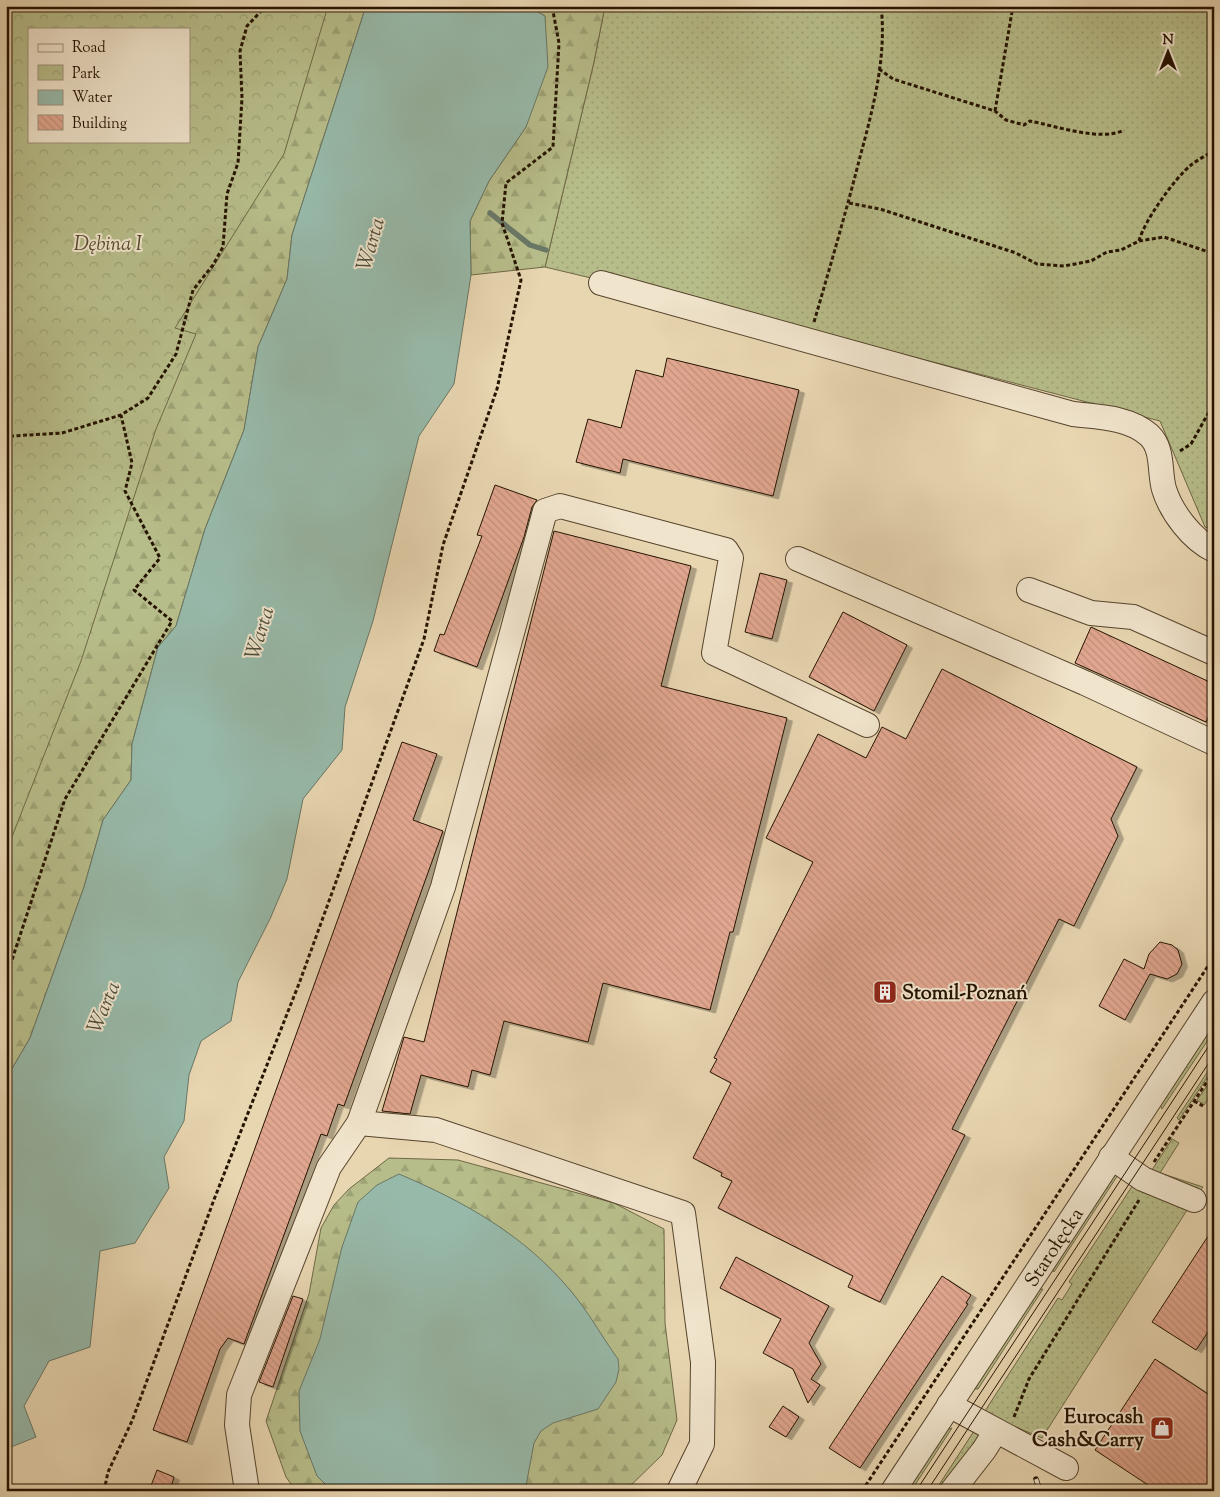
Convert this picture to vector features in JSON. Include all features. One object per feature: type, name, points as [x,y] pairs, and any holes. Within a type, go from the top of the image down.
[{"type":"street","points":[[601,283],[810,339],[1072,414],[1113,419],[1134,426],[1150,436],[1162,462],[1164,489],[1182,524],[1214,550]]},
{"type":"street","points":[[248,1491],[236,1425],[238,1395],[329,1166],[359,1123],[444,887],[545,512],[560,506],[726,550],[731,558],[714,653],[867,725]]},
{"type":"street","points":[[798,559],[1085,683],[1214,742]]},
{"type":"street","points":[[1029,590],[1091,613],[1133,617],[1214,653]]},
{"type":"street","name":"Starołęcka","points":[[893,1491],[1214,1002]]},
{"type":"street","points":[[359,1123],[436,1130],[683,1213],[703,1362],[702,1444],[679,1491]]},
{"type":"street","points":[[1111,1157],[1143,1179],[1194,1200]]},
{"type":"street","points":[[949,1405],[1066,1468]]},
{"type":"street","points":[[952,1491],[984,1450],[1001,1433]]},
{"type":"path","points":[[6,430],[12,436],[62,433],[121,415],[148,398],[176,354],[193,290],[213,265],[222,247],[227,194],[238,162],[242,98],[240,51],[247,26],[266,6]]},
{"type":"path","points":[[104,1491],[108,1472],[132,1420],[215,1197],[300,981],[424,639],[443,545],[497,389],[521,280],[502,223],[506,182],[553,147],[560,43],[552,6]]},
{"type":"path","points":[[810,339],[849,203],[873,107],[879,69],[881,6]]},
{"type":"path","points":[[995,112],[1013,6]]},
{"type":"path","points":[[879,69],[893,79],[995,112],[1006,120],[1024,125],[1030,121],[1102,135],[1114,135],[1124,130]]},
{"type":"path","points":[[1139,241],[1142,228],[1177,179],[1190,166],[1214,150]]},
{"type":"path","points":[[849,203],[880,209],[1007,250],[1037,264],[1064,266],[1091,261],[1107,252],[1121,250],[1139,241],[1164,237],[1212,253],[1214,258]]},
{"type":"path","points":[[1162,462],[1191,444],[1214,403]]},
{"type":"path","points":[[6,978],[65,799],[172,621],[134,590],[160,558],[125,491],[132,463],[121,415]]},
{"type":"path","points":[[862,1491],[1214,957]]},
{"type":"path","points":[[1001,1433],[1029,1379],[1138,1204],[1143,1179],[1214,1071]]},
{"type":"path","points":[[1194,1101],[1203,1106]]},
{"type":"green space","name":"Dębina I","points":[[6,6],[328,6],[284,154],[175,328],[196,334],[156,429],[81,661],[6,852]]},
{"type":"green space","points":[[144,6],[366,6],[292,235],[287,279],[258,347],[244,430],[205,529],[176,626],[158,647],[132,744],[131,780],[103,820],[84,887],[30,1038],[6,1079],[6,385],[190,142],[190,28]]},
{"type":"green space","points":[[527,6],[605,6],[594,62],[545,267],[471,275],[470,221],[489,181],[526,127],[545,16]]},
{"type":"green space","points":[[605,6],[1214,6],[1214,531],[1205,527],[1160,421],[829,335],[545,267],[594,62]]},
{"type":"green space","points":[[1214,1022],[1214,1031],[1162,1109],[1160,1104]]},
{"type":"green space","points":[[1214,1062],[1214,1067],[1179,1120],[1177,1118]]},
{"type":"green space","points":[[1214,1076],[1214,1090],[1204,1105],[1197,1100]]},
{"type":"green space","points":[[1172,1139],[1179,1143],[1160,1173],[1203,1187],[1200,1191],[1150,1173]]},
{"type":"green space","points":[[389,1158],[458,1160],[614,1203],[664,1229],[665,1323],[677,1420],[662,1455],[625,1491],[296,1491],[286,1477],[266,1421],[309,1294],[321,1228],[334,1205],[349,1189]]},
{"type":"green space","points":[[1118,1175],[1054,1272],[1052,1267],[1113,1176]]},
{"type":"green space","points":[[1133,1185],[1189,1207],[1042,1438],[999,1420],[985,1411],[1058,1298],[1062,1300],[1072,1284],[1069,1282]]},
{"type":"green space","points":[[1043,1289],[978,1389],[973,1389],[1038,1290]]},
{"type":"green space","points":[[952,1428],[911,1491],[906,1491],[946,1430]]},
{"type":"green space","points":[[974,1431],[985,1437],[947,1491],[935,1491]]},
{"type":"water","name":"Warta","points":[[366,6],[527,6],[545,16],[548,67],[526,127],[489,181],[470,221],[471,275],[454,384],[419,436],[373,621],[345,707],[342,750],[303,799],[287,879],[270,919],[238,982],[231,1021],[201,1041],[189,1075],[184,1121],[164,1157],[169,1188],[135,1243],[100,1251],[90,1347],[49,1361],[24,1406],[36,1437],[6,1449],[6,1079],[30,1038],[84,887],[103,820],[131,780],[132,744],[158,647],[176,626],[205,529],[244,430],[258,347],[287,279],[292,235]]},
{"type":"water","points":[[399,1174],[470,1209],[492,1222],[533,1253],[552,1270],[577,1298],[618,1359],[619,1369],[616,1382],[598,1409],[553,1423],[541,1431],[534,1443],[525,1491],[332,1491],[317,1476],[300,1431],[299,1391],[320,1339],[342,1247],[358,1202],[377,1185]]},
{"type":"building","points":[[667,358],[799,390],[773,496],[623,459],[620,473],[576,462],[588,419],[621,428],[636,370],[663,377]]},
{"type":"building","points":[[495,485],[537,500],[532,507],[524,537],[477,667],[434,651],[440,634],[444,635],[482,536],[477,535]]},
{"type":"building","points":[[554,531],[691,566],[661,686],[787,718],[733,932],[730,932],[710,1010],[603,983],[588,1042],[504,1021],[490,1075],[472,1070],[468,1087],[421,1075],[410,1114],[382,1111],[404,1037],[424,1042]]},
{"type":"building","points":[[760,573],[787,580],[772,639],[745,632]]},
{"type":"building","points":[[843,612],[907,645],[874,711],[809,677]]},
{"type":"building","points":[[1091,627],[1214,684],[1214,704],[1206,722],[1075,663]]},
{"type":"building","name":"Stomil-Poznań","points":[[942,669],[1137,767],[1111,819],[1118,836],[1074,926],[1059,919],[952,1129],[965,1135],[880,1302],[848,1287],[853,1276],[718,1208],[732,1181],[721,1176],[722,1173],[693,1158],[731,1083],[710,1072],[717,1059],[714,1058],[813,862],[766,838],[818,734],[866,758],[882,727],[906,739]]},
{"type":"building","points":[[402,742],[437,754],[413,820],[443,831],[344,1106],[338,1104],[327,1136],[321,1134],[244,1344],[228,1338],[220,1349],[187,1442],[153,1430]]},
{"type":"building","points":[[1160,942],[1172,945],[1178,950],[1182,964],[1177,974],[1167,979],[1150,974],[1125,1020],[1099,1006],[1124,959],[1144,969],[1149,954]]},
{"type":"building","points":[[1214,1227],[1214,1323],[1196,1350],[1152,1322]]},
{"type":"building","points":[[736,1257],[829,1306],[809,1343],[821,1364],[811,1379],[820,1385],[808,1403],[793,1369],[763,1353],[781,1319],[720,1288]]},
{"type":"building","points":[[942,1276],[971,1295],[966,1303],[968,1304],[860,1468],[829,1448]]},
{"type":"building","points":[[293,1296],[303,1299],[273,1387],[259,1382]]},
{"type":"building","name":"Eurocash Cash&Carry","points":[[1155,1359],[1214,1398],[1214,1491],[1157,1491],[1095,1450]]},
{"type":"building","points":[[783,1406],[799,1417],[786,1437],[769,1427]]},
{"type":"building","points":[[157,1470],[174,1477],[170,1491],[149,1491]]},
{"type":"waterway","points":[[490,213],[530,245],[546,250]]},
{"type":"tram line","points":[[916,1491],[1214,1038]]},
{"type":"tram line","points":[[927,1491],[1214,1055]]},
{"type":"railway","points":[[1036,1479],[1040,1491]]},
{"type":"place","name":"Stomil-Poznań","points":[[885,992]]},
{"type":"place","name":"Eurocash Cash&Carry","points":[[1162,1428]]}]
